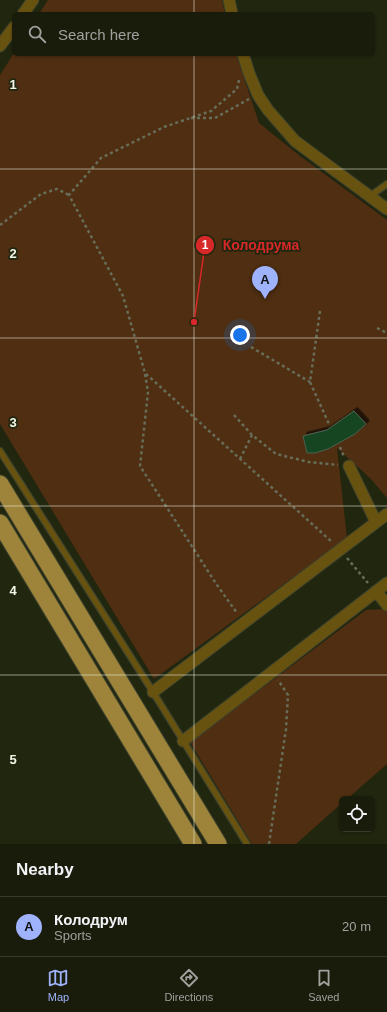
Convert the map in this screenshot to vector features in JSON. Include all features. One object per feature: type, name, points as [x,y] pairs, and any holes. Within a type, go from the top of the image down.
[{"type":"main road","points":[[0,484],[218,844]]},
{"type":"main road","points":[[0,523],[193,844]]},
{"type":"street","points":[[24,12],[33,0]]},
{"type":"street","points":[[229,0],[232,12]]},
{"type":"street","points":[[0,46],[12,30]]},
{"type":"street","points":[[244,56],[258,95],[268,110],[295,141],[387,209]]},
{"type":"street","points":[[348,466],[376,522]]},
{"type":"street","points":[[153,692],[387,514]]},
{"type":"street","points":[[183,741],[387,583]]},
{"type":"street","points":[[376,591],[387,605]]},
{"type":"lane","points":[[370,196],[387,184]]},
{"type":"lane","points":[[0,451],[153,692],[247,844]]},
{"type":"path","points":[[69,195],[101,158],[164,127],[211,111],[237,89],[239,77]]},
{"type":"path","points":[[188,118],[215,118],[258,95]]},
{"type":"path","points":[[0,225],[41,194],[57,189],[69,195],[123,296],[144,373],[148,392],[140,466],[217,586],[245,622]]},
{"type":"path","points":[[320,311],[310,382],[329,424]]},
{"type":"path","points":[[377,328],[387,333]]},
{"type":"path","points":[[251,347],[310,382]]},
{"type":"path","points":[[144,373],[340,550],[376,591]]},
{"type":"path","points":[[234,415],[252,435],[276,454],[309,462],[348,466]]},
{"type":"path","points":[[240,459],[252,435]]},
{"type":"path","points":[[269,844],[286,729],[288,695],[273,671]]},
{"type":"shaded area","points":[[48,0],[222,0],[225,12],[40,12]]},
{"type":"shaded area","points":[[12,56],[237,56],[259,123],[300,156],[387,220],[387,498],[370,478],[337,448],[347,538],[154,679],[0,424],[0,75]]},
{"type":"shaded area","points":[[384,609],[387,612],[387,764],[350,796],[339,796],[339,806],[296,844],[252,844],[190,742],[366,610]]},
{"type":"building","points":[[354,411],[366,424],[355,434],[328,449],[315,453],[307,453],[303,436],[327,430]]},
{"type":"place","name":"Колодрум","points":[[265,299]]},
{"type":"place","name":"Колодрума","points":[[194,322]]}]
